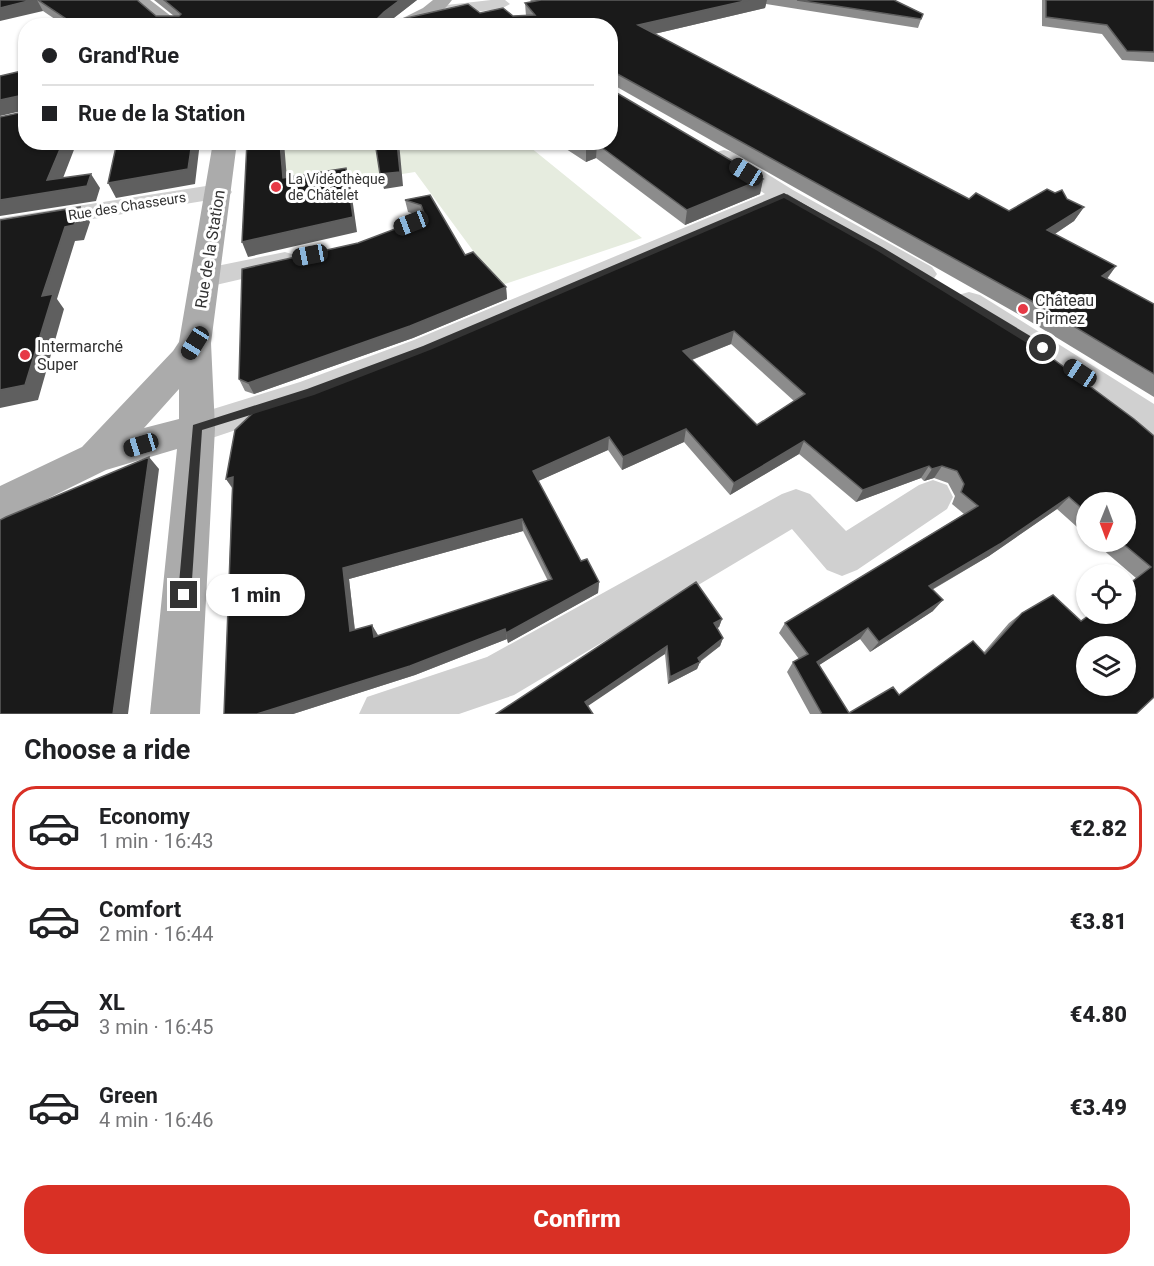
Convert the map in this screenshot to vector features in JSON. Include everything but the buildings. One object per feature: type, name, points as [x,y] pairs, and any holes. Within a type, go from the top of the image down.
[{"type":"main road","points":[[139,0],[164,18]]},
{"type":"main road","points":[[415,18],[429,12],[444,0]]},
{"type":"main road","name":"Rue de la Station","points":[[175,714],[208,424],[195,343],[207,277],[224,150]]},
{"type":"main road","points":[[95,458],[185,360],[195,343]]},
{"type":"main road","points":[[0,505],[95,458],[208,424]]},
{"type":"street","points":[[429,12],[499,2],[515,17]]},
{"type":"street","points":[[698,142],[784,195],[1006,324],[1154,422]]},
{"type":"street","name":"Rue des Chasseurs","points":[[0,226],[219,192]]},
{"type":"street","points":[[208,424],[310,392],[426,348],[784,195]]},
{"type":"street","points":[[207,277],[310,255]]},
{"type":"street","points":[[384,714],[497,678],[795,506],[842,556],[933,497]]},
{"type":"shaded area","points":[[252,150],[534,150],[642,238],[499,286],[415,172],[293,191]]},
{"type":"place","name":"La Vidéothèque de Châtelet","points":[[276,187]]},
{"type":"place","name":"Château Pirmez","points":[[1023,309]]},
{"type":"place","name":"Intermarché Super","points":[[25,355]]},
{"type":"route","points":[[184,595],[197,428],[310,392],[426,348],[784,195],[1006,324],[1043,348]]}]
